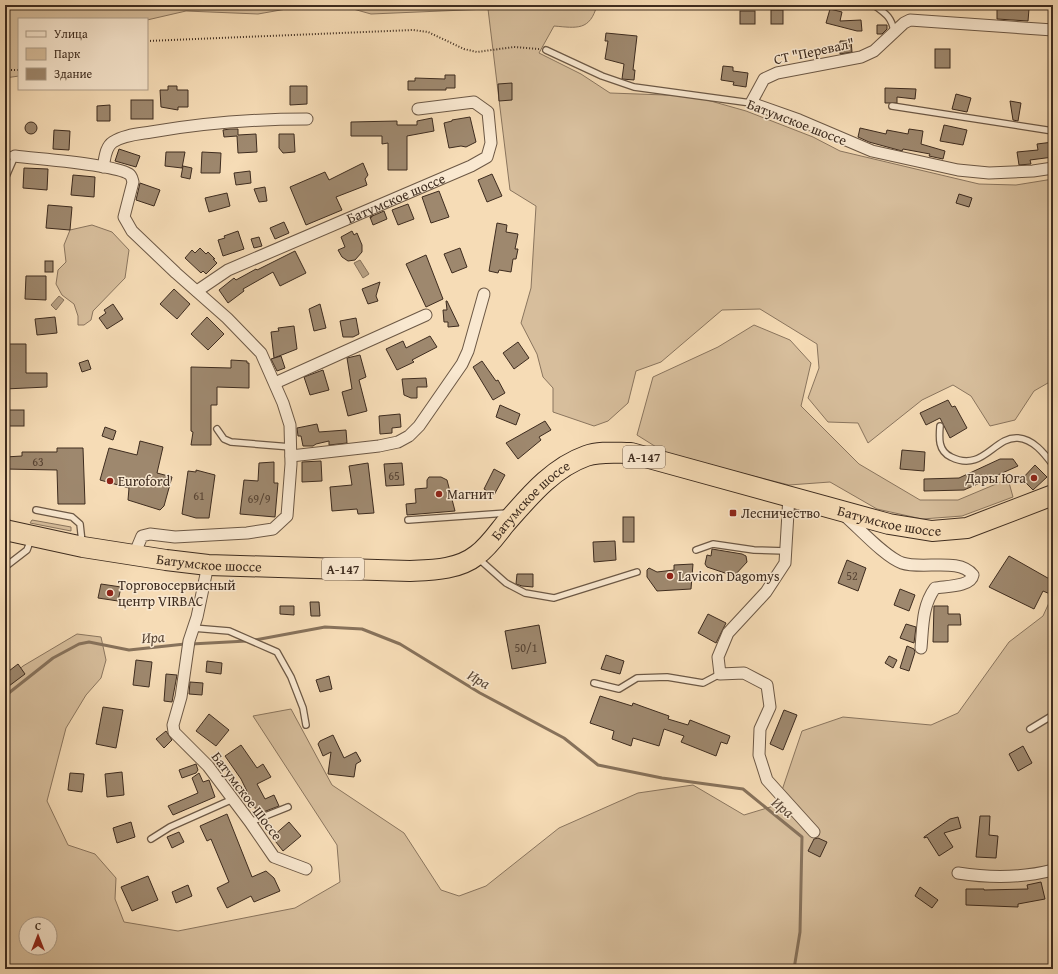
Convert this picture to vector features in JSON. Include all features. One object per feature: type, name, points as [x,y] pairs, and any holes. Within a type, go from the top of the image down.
[{"type":"highway","name":"Батумское шоссе","points":[[7,526],[32,536],[83,547],[208,565],[410,571],[439,570],[454,566],[476,556],[544,482],[566,466],[586,456],[608,452],[631,453],[839,510],[918,529],[948,530],[967,528],[1053,495]]},
{"type":"street","name":"СТ \"Перевал\"","points":[[751,102],[764,79],[777,73],[861,57],[874,51],[904,23],[918,20],[1053,30]]},
{"type":"street","name":"Батумское шоссе","points":[[197,291],[228,270],[471,166],[486,157],[491,144],[488,112],[474,102],[418,109]]},
{"type":"street","name":"Батумское шоссе","points":[[751,102],[799,120],[872,151],[958,170],[989,173],[1033,171],[1053,168]]},
{"type":"street","points":[[104,167],[106,151],[112,142],[128,136],[199,125],[265,119],[307,119]]},
{"type":"street","points":[[10,155],[104,167],[128,174],[132,178],[133,182],[124,217],[132,231],[227,318],[261,354],[275,383],[290,425],[291,451],[286,516],[273,529],[247,533],[175,537],[150,534],[142,536],[134,555]]},
{"type":"street","points":[[291,451],[379,446],[398,442],[409,436],[419,426],[462,364],[468,351],[484,294]]},
{"type":"street","points":[[275,383],[426,315]]},
{"type":"street","points":[[789,496],[785,563],[766,592],[728,633],[718,656],[720,674],[744,673],[767,685],[770,707],[760,729],[759,755],[763,768],[767,780],[814,832]]},
{"type":"street","points":[[839,510],[890,557],[902,563],[934,566],[958,566],[970,571],[973,575],[972,579],[968,583],[935,588],[928,597],[924,611],[922,648]]},
{"type":"street","name":"Батумское Шоссе","points":[[208,565],[189,641],[181,697],[173,725],[174,732],[208,766],[274,857],[306,869]]},
{"type":"street","points":[[958,873],[976,876],[1018,877],[1053,870]]},
{"type":"lane","points":[[874,5],[888,14],[893,22],[894,32]]},
{"type":"lane","name":"Батумское шоссе","points":[[546,50],[602,76],[634,87],[751,102]]},
{"type":"lane","points":[[892,106],[1053,131]]},
{"type":"lane","points":[[5,179],[10,155]]},
{"type":"lane","points":[[940,426],[940,445],[946,454],[957,460],[971,461],[984,456],[1006,440],[1017,438],[1029,441],[1044,453],[1053,465]]},
{"type":"lane","points":[[217,429],[224,439],[231,442],[291,451]]},
{"type":"lane","points":[[36,510],[72,517],[80,524],[83,547]]},
{"type":"lane","points":[[408,520],[515,513]]},
{"type":"lane","points":[[5,567],[27,550],[32,536]]},
{"type":"lane","points":[[696,550],[713,544],[754,550],[786,551]]},
{"type":"lane","points":[[476,556],[506,583],[525,593],[554,598],[637,572]]},
{"type":"lane","points":[[193,628],[229,631],[277,652],[291,677],[303,708],[306,725]]},
{"type":"lane","points":[[594,682],[619,689],[637,678],[668,677],[703,683],[720,674]]},
{"type":"lane","points":[[1030,729],[1053,715]]},
{"type":"lane","points":[[151,839],[170,827],[233,799]]},
{"type":"lane","points":[[250,822],[288,807]]},
{"type":"path","points":[[148,41],[371,30],[413,30],[428,32],[464,49],[477,52],[514,47],[546,50]]},
{"type":"path","points":[[5,70],[18,70]]},
{"type":"green space","points":[[5,5],[309,5],[258,14],[186,11],[148,20],[148,18],[18,18],[18,76],[5,78]]},
{"type":"green space","points":[[339,5],[597,5],[591,20],[582,26],[554,26],[539,53],[581,74],[610,93],[693,96],[746,111],[813,137],[840,151],[979,184],[1016,185],[1053,179],[1053,380],[1034,391],[1015,420],[990,426],[971,396],[953,385],[922,400],[868,443],[858,423],[828,422],[808,398],[819,368],[817,344],[760,309],[722,310],[661,362],[636,371],[628,403],[608,421],[594,426],[553,412],[553,388],[543,377],[537,354],[521,323],[531,288],[536,206],[510,190],[488,9],[371,14]]},
{"type":"green space","points":[[92,225],[112,232],[129,250],[125,278],[93,311],[91,320],[84,325],[78,325],[78,316],[74,304],[62,295],[56,284],[58,270],[66,262],[64,245],[70,230]]},
{"type":"green space","points":[[754,325],[790,340],[811,363],[801,406],[859,464],[920,500],[958,500],[1008,479],[1013,497],[962,516],[922,519],[877,509],[830,482],[789,485],[669,455],[637,435],[653,377],[718,347]]},
{"type":"green space","points":[[32,520],[71,527],[71,531],[30,523]]},
{"type":"green space","points":[[1053,594],[1053,969],[5,969],[5,682],[23,666],[77,634],[101,637],[106,660],[101,678],[86,695],[66,728],[47,801],[68,845],[95,854],[116,878],[115,899],[124,922],[178,931],[295,908],[340,882],[337,845],[253,716],[291,709],[332,785],[404,833],[441,890],[459,896],[486,886],[559,828],[638,793],[693,785],[744,815],[777,805],[802,731],[843,717],[931,725],[958,713],[1009,642],[1043,616]]},
{"type":"shaded area","points":[[360,260],[369,274],[363,278],[354,263]]},
{"type":"shaded area","points":[[59,296],[64,300],[56,310],[51,305]]},
{"type":"building","points":[[997,5],[1019,5],[1019,9],[1029,9],[1028,21],[997,19]]},
{"type":"building","points":[[830,9],[842,12],[840,21],[861,20],[862,31],[826,23]]},
{"type":"building","points":[[771,10],[783,10],[783,24],[771,24]]},
{"type":"building","points":[[740,11],[755,11],[755,24],[740,24]]},
{"type":"building","points":[[877,25],[887,25],[887,29],[882,34],[877,34]]},
{"type":"building","points":[[606,33],[637,36],[633,70],[635,70],[634,80],[622,79],[624,64],[605,59],[608,41],[605,41]]},
{"type":"building","points":[[840,41],[851,41],[852,52],[840,54]]},
{"type":"building","points":[[935,49],[950,49],[950,68],[935,68]]},
{"type":"building","points":[[723,66],[733,67],[733,71],[748,73],[746,87],[733,85],[734,82],[721,80]]},
{"type":"building","points":[[445,75],[455,75],[455,88],[446,88],[446,90],[408,90],[408,81],[415,81],[415,78],[445,79]]},
{"type":"building","points":[[512,83],[512,100],[499,101],[498,84]]},
{"type":"building","points":[[168,86],[177,86],[177,90],[188,90],[188,107],[178,107],[178,110],[161,107],[160,90],[168,90]]},
{"type":"building","points":[[290,86],[307,86],[307,104],[290,105]]},
{"type":"building","points":[[885,88],[916,89],[915,99],[897,97],[897,103],[885,103]]},
{"type":"building","points":[[956,94],[971,98],[967,112],[952,109]]},
{"type":"building","points":[[131,100],[153,100],[153,119],[131,119]]},
{"type":"building","points":[[1010,101],[1021,103],[1018,121],[1013,120]]},
{"type":"building","points":[[110,105],[110,121],[97,121],[97,106]]},
{"type":"building","points":[[470,117],[476,142],[466,147],[461,146],[449,148],[444,123]]},
{"type":"building","points":[[432,118],[434,131],[407,136],[407,170],[388,170],[388,143],[382,144],[382,136],[351,136],[351,122],[397,121],[397,125],[417,125],[417,121]]},
{"type":"building","points":[[29,122],[33,122],[37,128],[33,134],[29,134],[25,130],[25,126]]},
{"type":"building","points":[[944,125],[967,130],[963,145],[940,141]]},
{"type":"building","points":[[860,128],[886,134],[887,130],[908,134],[909,129],[923,131],[921,144],[945,151],[943,159],[929,156],[930,154],[903,149],[902,151],[869,142],[858,137]]},
{"type":"building","points":[[238,129],[238,135],[256,134],[257,152],[238,153],[237,136],[224,137],[223,130]]},
{"type":"building","points":[[54,130],[70,131],[69,150],[53,149]]},
{"type":"building","points":[[279,134],[294,134],[295,152],[283,153],[279,148]]},
{"type":"building","points":[[1053,142],[1053,157],[1030,160],[1031,164],[1019,165],[1017,152],[1038,150],[1037,144]]},
{"type":"building","points":[[119,149],[140,156],[136,167],[115,161]]},
{"type":"building","points":[[166,152],[185,152],[182,168],[165,166]]},
{"type":"building","points":[[202,152],[221,153],[220,173],[201,173]]},
{"type":"building","points":[[363,163],[368,175],[365,179],[367,185],[336,197],[342,210],[306,225],[290,187],[325,172],[329,180]]},
{"type":"building","points":[[183,166],[192,168],[190,179],[181,177]]},
{"type":"building","points":[[24,168],[48,169],[47,190],[23,188]]},
{"type":"building","points":[[250,171],[251,183],[236,185],[234,173]]},
{"type":"building","points":[[492,174],[502,196],[487,202],[478,180]]},
{"type":"building","points":[[73,175],[95,177],[94,197],[71,195]]},
{"type":"building","points":[[140,183],[160,190],[154,206],[136,200]]},
{"type":"building","points":[[265,187],[267,201],[259,202],[254,189]]},
{"type":"building","points":[[439,191],[449,217],[431,223],[422,197]]},
{"type":"building","points":[[227,193],[230,206],[209,212],[205,198]]},
{"type":"building","points":[[959,194],[972,198],[969,207],[956,203]]},
{"type":"building","points":[[408,204],[414,219],[398,225],[392,210]]},
{"type":"building","points":[[48,205],[72,207],[70,230],[46,228]]},
{"type":"building","points":[[384,211],[387,219],[373,225],[370,217]]},
{"type":"building","points":[[284,222],[289,233],[275,239],[270,228]]},
{"type":"building","points":[[497,223],[507,225],[506,232],[518,234],[515,249],[518,249],[516,259],[513,259],[511,272],[499,270],[498,273],[489,271]]},
{"type":"building","points":[[238,231],[244,249],[223,256],[218,240]]},
{"type":"building","points":[[352,231],[354,235],[357,233],[362,245],[362,252],[355,260],[348,261],[342,257],[338,250],[345,247],[341,237]]},
{"type":"building","points":[[259,237],[262,246],[254,248],[251,239]]},
{"type":"building","points":[[200,248],[206,254],[208,252],[217,263],[206,274],[203,271],[201,273],[185,258],[192,250],[195,253]]},
{"type":"building","points":[[460,248],[467,267],[452,273],[444,254]]},
{"type":"building","points":[[295,251],[306,273],[280,286],[273,272],[243,289],[244,291],[228,303],[219,290],[234,278],[236,280]]},
{"type":"building","points":[[426,255],[443,299],[426,307],[406,264]]},
{"type":"building","points":[[45,261],[53,261],[53,272],[45,272]]},
{"type":"building","points":[[26,276],[46,276],[46,300],[25,299]]},
{"type":"building","points":[[380,282],[376,296],[378,301],[368,304],[362,289]]},
{"type":"building","points":[[174,289],[190,304],[177,319],[160,304]]},
{"type":"building","points":[[446,301],[459,326],[448,327],[448,322],[444,322],[443,310],[447,310]]},
{"type":"building","points":[[113,304],[123,319],[107,329],[99,318],[106,313],[104,310]]},
{"type":"building","points":[[320,304],[326,328],[314,331],[309,309]]},
{"type":"building","points":[[55,317],[57,333],[37,335],[35,319]]},
{"type":"building","points":[[207,317],[224,334],[208,350],[191,334]]},
{"type":"building","points":[[356,318],[359,334],[353,337],[343,337],[340,321]]},
{"type":"building","points":[[294,326],[297,349],[274,358],[271,332],[279,331],[278,328]]},
{"type":"building","points":[[430,336],[437,347],[412,360],[414,362],[397,370],[386,349],[403,341],[406,348]]},
{"type":"building","points":[[518,342],[529,358],[514,369],[503,353]]},
{"type":"building","points":[[5,344],[26,344],[26,373],[47,373],[47,387],[5,389]]},
{"type":"building","points":[[360,355],[366,377],[359,380],[367,411],[348,416],[342,392],[352,389],[347,358]]},
{"type":"building","points":[[281,356],[285,368],[277,371],[271,359]]},
{"type":"building","points":[[88,360],[91,369],[82,372],[79,363]]},
{"type":"building","points":[[231,360],[247,361],[247,363],[249,363],[249,388],[217,387],[217,405],[211,405],[211,445],[191,445],[193,432],[191,431],[191,367],[231,368]]},
{"type":"building","points":[[482,361],[496,381],[498,380],[505,393],[493,400],[473,367]]},
{"type":"building","points":[[323,370],[329,390],[310,395],[304,377]]},
{"type":"building","points":[[426,378],[427,387],[417,387],[417,398],[411,398],[404,395],[402,379]]},
{"type":"building","points":[[948,400],[952,407],[955,406],[967,428],[950,438],[940,418],[926,425],[920,413]]},
{"type":"building","points":[[500,405],[520,414],[516,425],[496,417]]},
{"type":"building","points":[[5,410],[24,410],[24,426],[5,426]]},
{"type":"building","points":[[400,414],[401,427],[392,428],[392,433],[380,434],[379,416]]},
{"type":"building","points":[[545,421],[551,430],[539,437],[541,440],[518,459],[506,443]]},
{"type":"building","points":[[317,424],[319,432],[346,430],[347,443],[329,445],[329,441],[313,446],[303,446],[301,436],[298,436],[297,428]]},
{"type":"building","points":[[105,427],[116,431],[113,440],[102,436]]},
{"type":"building","points":[[140,441],[163,447],[157,473],[172,477],[164,506],[160,510],[128,500],[129,488],[100,480],[109,448],[137,455]]},
{"type":"building","points":[[57,448],[83,448],[85,504],[58,504],[57,470],[5,469],[5,457],[22,456],[22,452],[57,452]]},
{"type":"building","points":[[902,450],[925,452],[924,471],[900,469]]},
{"type":"building","points":[[1000,459],[1013,459],[1018,466],[964,490],[924,491],[924,479],[959,478]]},
{"type":"building","points":[[321,461],[322,481],[302,482],[302,462]]},
{"type":"building","points":[[274,462],[274,483],[278,483],[275,517],[240,514],[244,480],[258,481],[259,463]]},
{"type":"building","points":[[368,463],[374,513],[358,514],[357,509],[332,511],[330,487],[352,485],[349,466]]},
{"type":"building","points":[[402,463],[404,485],[386,486],[384,464]]},
{"type":"building","points":[[1035,465],[1047,477],[1033,490],[1022,479]]},
{"type":"building","points":[[494,469],[505,475],[494,495],[484,489]]},
{"type":"building","points":[[196,470],[215,475],[209,518],[196,518],[182,514],[188,471],[196,472]]},
{"type":"building","points":[[429,477],[441,477],[447,480],[455,511],[407,515],[406,504],[416,503],[415,489],[427,488],[427,480]]},
{"type":"building","points":[[623,517],[634,517],[634,542],[623,542]]},
{"type":"building","points":[[615,541],[616,560],[594,562],[593,542]]},
{"type":"building","points":[[712,549],[742,554],[746,556],[747,562],[734,576],[707,567],[705,564],[707,555],[711,556]]},
{"type":"building","points":[[1009,556],[1053,581],[1053,588],[1050,594],[1043,591],[1034,609],[989,587]]},
{"type":"building","points":[[847,560],[866,568],[858,591],[838,583]]},
{"type":"building","points":[[693,564],[691,589],[657,591],[647,577],[647,570],[649,568],[657,572],[674,570],[674,565]]},
{"type":"building","points":[[517,574],[533,574],[533,587],[516,584]]},
{"type":"building","points":[[101,584],[121,587],[118,601],[98,598]]},
{"type":"building","points":[[900,589],[915,595],[909,611],[894,605]]},
{"type":"building","points":[[310,602],[319,602],[320,616],[311,616]]},
{"type":"building","points":[[280,606],[294,606],[294,615],[280,614]]},
{"type":"building","points":[[934,606],[948,606],[948,614],[960,614],[961,625],[948,625],[948,642],[933,642]]},
{"type":"building","points":[[708,614],[726,623],[716,643],[698,633]]},
{"type":"building","points":[[906,624],[916,627],[914,643],[900,638]]},
{"type":"building","points":[[539,625],[546,663],[512,669],[505,631]]},
{"type":"building","points":[[907,646],[914,649],[915,652],[909,671],[900,668]]},
{"type":"building","points":[[606,655],[624,661],[620,674],[601,669]]},
{"type":"building","points":[[889,656],[897,660],[893,668],[885,663]]},
{"type":"building","points":[[136,660],[152,662],[149,687],[133,685]]},
{"type":"building","points":[[207,661],[222,663],[221,674],[206,672]]},
{"type":"building","points":[[18,664],[25,674],[5,689],[5,674]]},
{"type":"building","points":[[166,674],[177,675],[172,702],[164,701]]},
{"type":"building","points":[[329,676],[332,689],[320,692],[316,680]]},
{"type":"building","points":[[190,682],[203,683],[202,695],[189,694]]},
{"type":"building","points":[[600,696],[632,706],[633,703],[669,716],[668,719],[688,725],[690,720],[730,736],[727,744],[721,742],[716,756],[681,742],[684,736],[664,729],[659,746],[633,738],[631,746],[612,739],[614,731],[590,723]]},
{"type":"building","points":[[103,707],[123,710],[116,748],[96,744]]},
{"type":"building","points":[[784,710],[797,715],[783,750],[770,744]]},
{"type":"building","points":[[209,714],[229,730],[216,746],[196,731]]},
{"type":"building","points":[[166,731],[172,740],[164,748],[156,739]]},
{"type":"building","points":[[333,735],[344,758],[356,752],[361,761],[356,764],[354,777],[328,774],[331,752],[323,756],[318,744],[320,741]]},
{"type":"building","points":[[241,745],[257,768],[263,764],[271,777],[257,784],[265,799],[274,795],[279,806],[258,814],[241,779],[225,756]]},
{"type":"building","points":[[1023,746],[1032,763],[1018,771],[1009,754]]},
{"type":"building","points":[[196,764],[198,770],[196,773],[182,778],[179,770]]},
{"type":"building","points":[[122,772],[124,795],[107,797],[105,774]]},
{"type":"building","points":[[70,773],[84,774],[82,792],[68,790]]},
{"type":"building","points":[[199,773],[203,782],[209,780],[215,797],[173,815],[168,806],[198,793],[192,778]]},
{"type":"building","points":[[227,814],[252,877],[266,871],[274,878],[280,891],[254,902],[251,896],[227,908],[217,888],[229,882],[211,839],[207,841],[200,826]]},
{"type":"building","points":[[980,816],[990,816],[989,835],[998,836],[996,858],[976,857]]},
{"type":"building","points":[[958,817],[961,828],[944,833],[953,847],[939,856],[927,837],[924,837],[950,819]]},
{"type":"building","points":[[131,822],[135,837],[117,843],[113,828]]},
{"type":"building","points":[[289,822],[301,836],[283,851],[272,837]]},
{"type":"building","points":[[179,832],[184,842],[172,848],[167,837]]},
{"type":"building","points":[[818,838],[827,842],[820,857],[808,851],[814,839]]},
{"type":"building","points":[[148,876],[158,900],[132,911],[121,887]]},
{"type":"building","points":[[1041,882],[1045,899],[1018,904],[1018,907],[966,905],[966,889],[1028,889],[1027,885]]},
{"type":"building","points":[[188,885],[192,896],[176,903],[172,892]]},
{"type":"building","points":[[920,887],[938,900],[932,908],[915,896]]},
{"type":"waterway","name":"Ира","points":[[255,640],[325,627],[362,629],[400,644],[480,693],[564,738],[598,765],[662,778],[743,789],[802,837],[800,932],[794,969]]},
{"type":"waterway","name":"Ира","points":[[191,644],[247,641]]},
{"type":"waterway","name":"Ира","points":[[5,696],[53,658],[79,644],[89,642],[129,650],[185,644]]},
{"type":"place","name":"Дары Юга","points":[[1034,478]]},
{"type":"place","name":"Euroford","points":[[110,481]]},
{"type":"place","name":"Магнит","points":[[439,494]]},
{"type":"place","name":"Лесничество","points":[[733,513]]},
{"type":"place","name":"Lavicon Dagomys","points":[[670,576]]},
{"type":"place","name":"Торговосервисный центр VIRBAC","points":[[110,593]]}]
